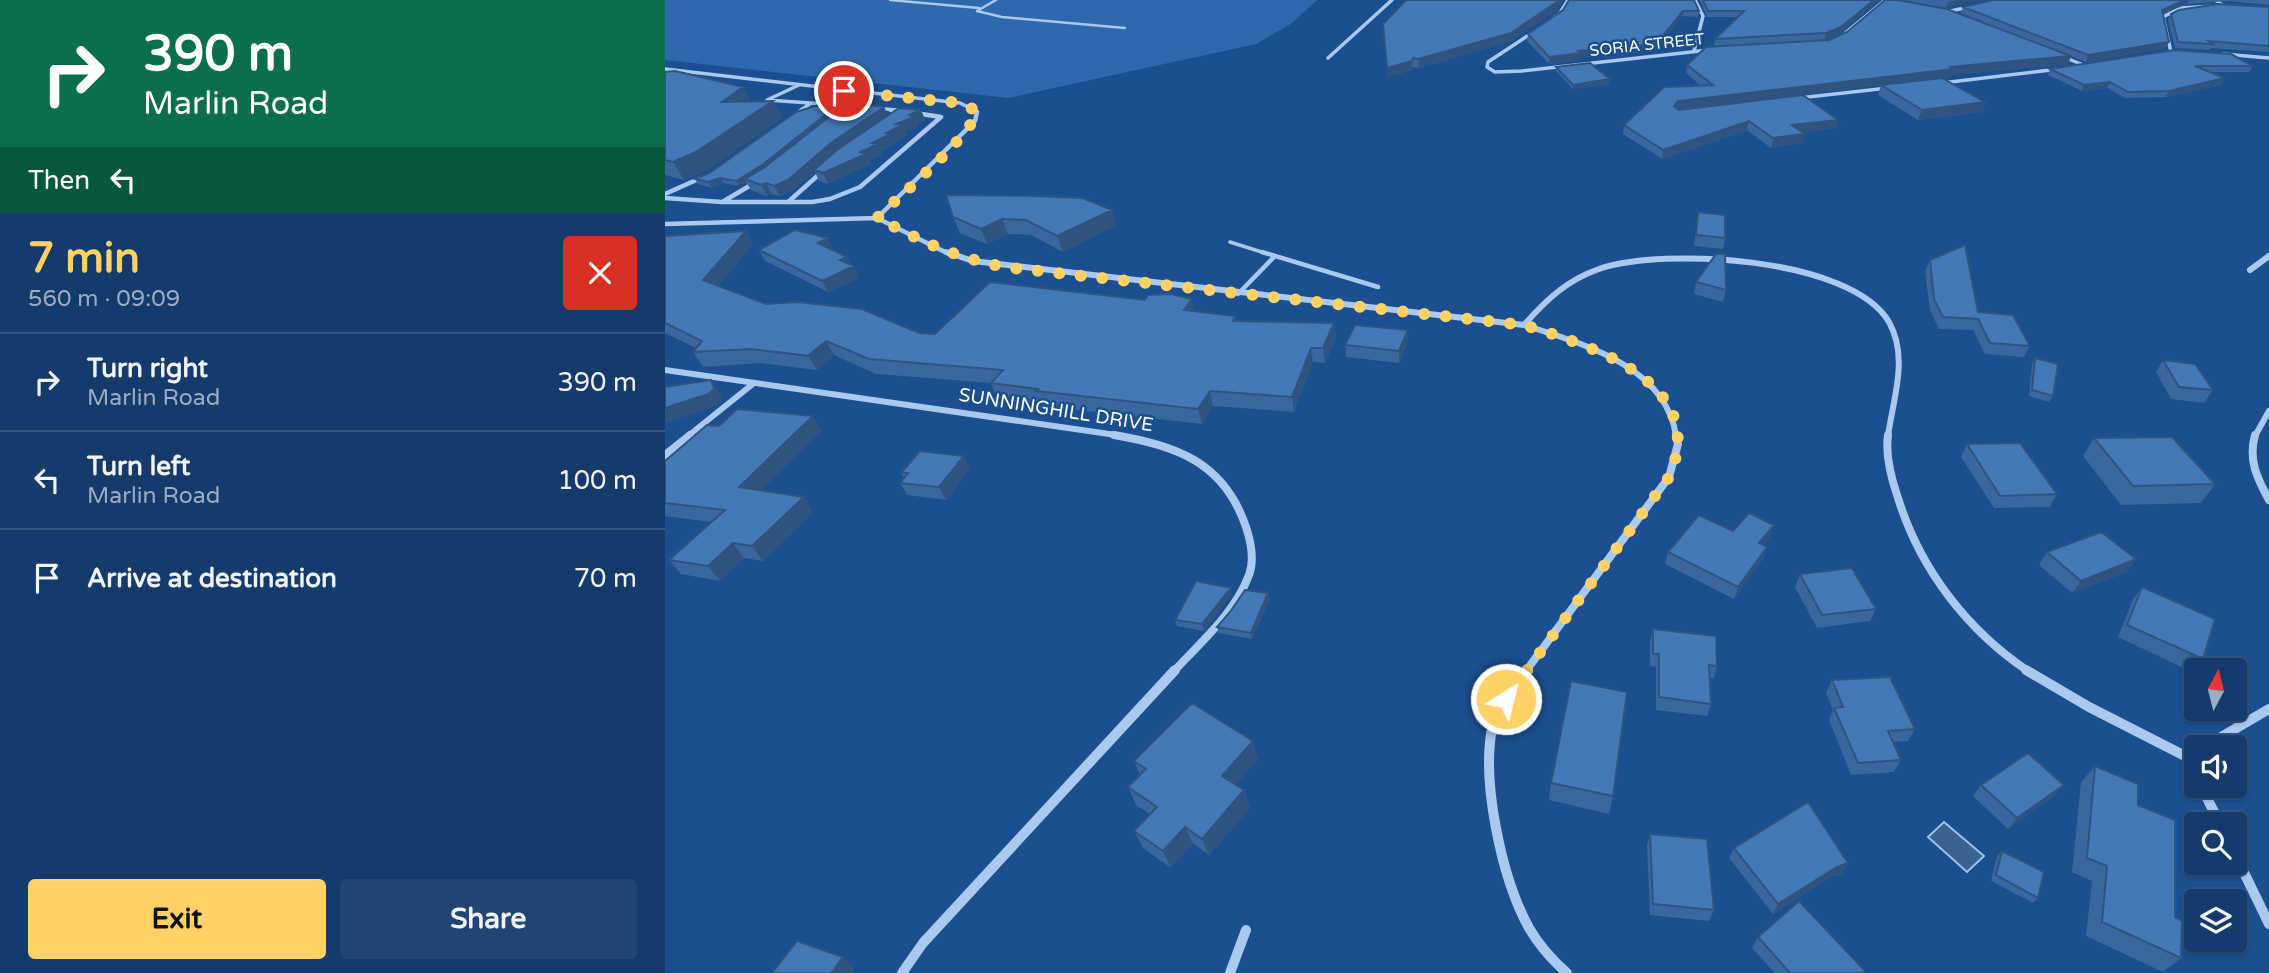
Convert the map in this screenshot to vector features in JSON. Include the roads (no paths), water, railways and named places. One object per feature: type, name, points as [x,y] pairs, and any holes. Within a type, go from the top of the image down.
[{"type":"street","points":[[1328,58],[1392,0]]},
{"type":"street","points":[[1549,21],[1560,13],[1568,0]]},
{"type":"street","points":[[1695,0],[1703,16],[1695,51]]},
{"type":"street","points":[[2215,0],[2224,6]]},
{"type":"street","points":[[1833,42],[1883,1],[1896,4]]},
{"type":"street","points":[[1956,16],[1946,12],[1978,4]]},
{"type":"street","points":[[2171,52],[2163,17],[2168,12],[2198,6],[2235,7]]},
{"type":"street","name":"SORIA STREET","points":[[1538,29],[1488,62],[1487,67],[1495,72],[1513,71],[1721,50]]},
{"type":"street","points":[[2050,52],[2087,66]]},
{"type":"street","points":[[2159,54],[2179,52]]},
{"type":"street","points":[[2213,53],[2269,58]]},
{"type":"street","points":[[2073,68],[2099,64]]},
{"type":"street","points":[[665,69],[948,102],[972,107],[977,111],[975,121],[947,151],[877,218]]},
{"type":"street","points":[[1939,83],[2059,69]]},
{"type":"street","points":[[800,85],[767,100],[853,106],[844,113]]},
{"type":"street","points":[[1797,99],[1901,87]]},
{"type":"street","points":[[790,118],[811,103]]},
{"type":"street","points":[[665,196],[722,202],[830,199],[860,187],[941,117],[866,107]]},
{"type":"street","points":[[892,119],[903,111]]},
{"type":"street","points":[[788,202],[829,166]]},
{"type":"street","points":[[665,196],[709,174]]},
{"type":"street","points":[[722,202],[758,180]]},
{"type":"street","points":[[665,224],[877,218],[950,254],[973,261],[1238,294],[1524,325],[1597,350],[1649,383],[1671,407],[1679,437],[1677,459],[1669,477],[1493,720],[1488,747],[1499,831],[1520,908],[1537,940],[1567,973]]},
{"type":"street","points":[[2250,270],[2269,256]]},
{"type":"street","points":[[1524,325],[1553,291],[1580,276],[1623,262],[1650,258],[1727,261],[1768,267],[1830,281],[1874,303],[1889,322],[1900,357],[1886,442],[1898,501],[1917,550],[1959,610],[1999,650],[2053,685],[2184,751]]},
{"type":"street","name":"SUNNINGHILL DRIVE","points":[[665,370],[1117,435],[1159,445],[1185,453],[1212,469],[1232,492],[1246,526],[1252,565],[1223,618],[923,943],[902,973]]},
{"type":"street","points":[[665,455],[754,383]]},
{"type":"street","points":[[2269,411],[2251,438],[2251,459],[2257,479],[2269,500]]},
{"type":"street","points":[[2225,735],[2269,709]]},
{"type":"street","points":[[2245,875],[2269,924]]},
{"type":"street","points":[[1230,973],[1246,930]]},
{"type":"lane","points":[[890,0],[979,8],[996,0]]},
{"type":"lane","points":[[979,8],[979,13],[1002,17],[1125,28]]},
{"type":"lane","points":[[1230,242],[1378,287]]},
{"type":"lane","points":[[1238,294],[1276,256]]}]
